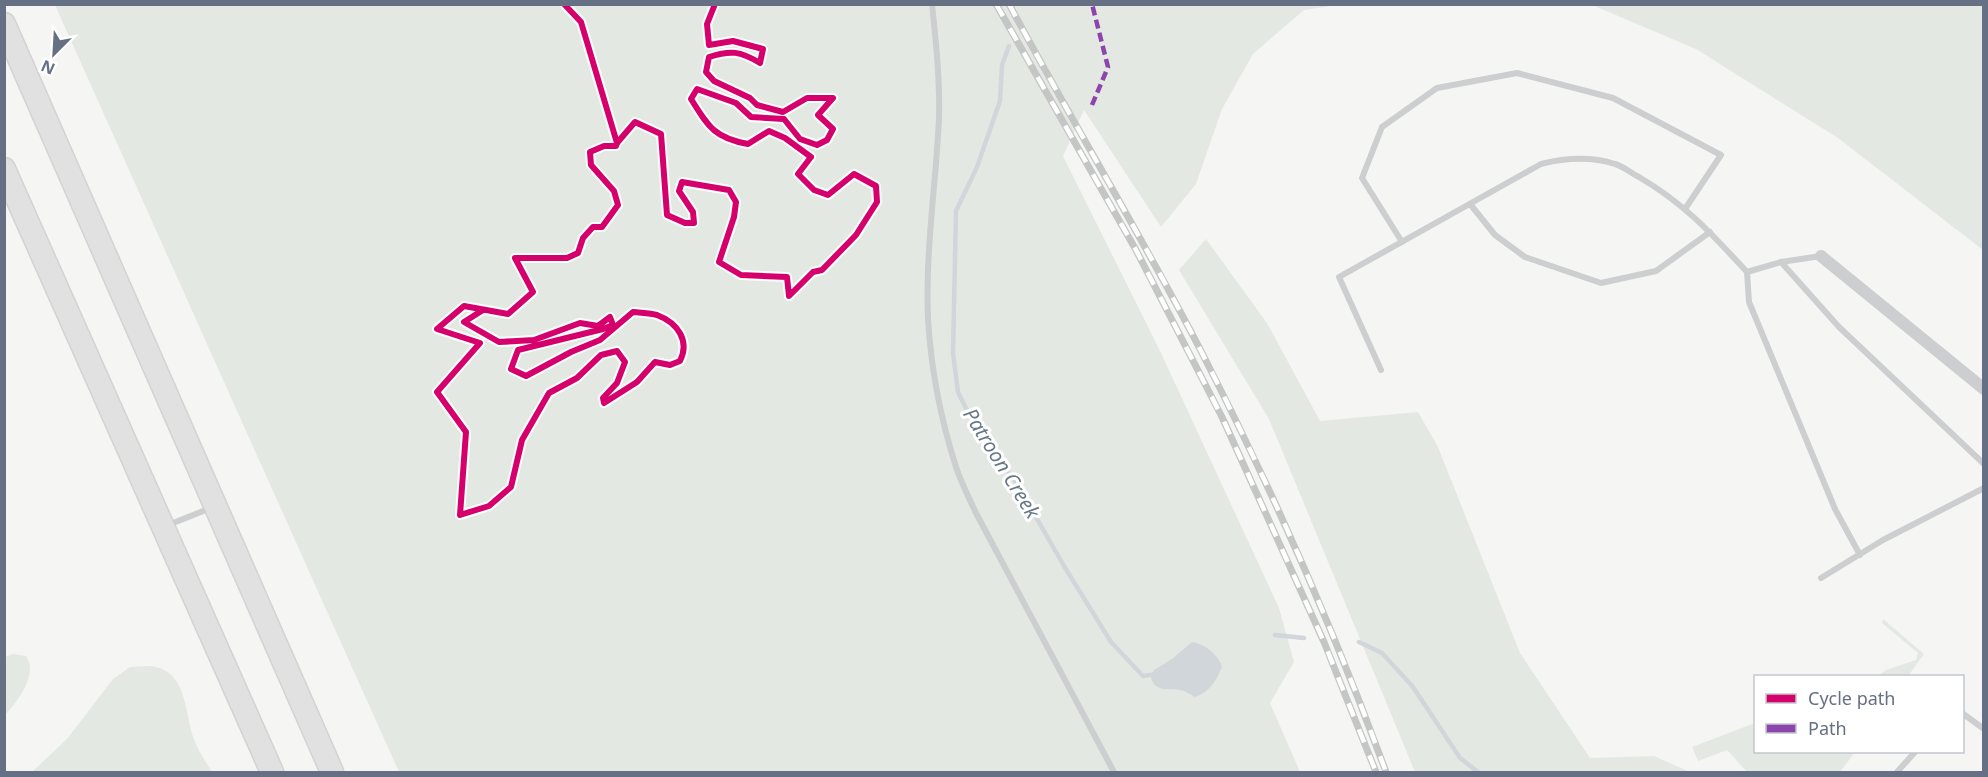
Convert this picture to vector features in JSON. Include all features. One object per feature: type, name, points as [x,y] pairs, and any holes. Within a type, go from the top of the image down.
[{"type":"highway","points":[[4,24],[332,772]]},
{"type":"highway","points":[[4,168],[272,772]]},
{"type":"street","points":[[1821,256],[1983,389]]},
{"type":"lane","points":[[932,4],[939,116],[930,232],[928,320],[947,436],[957,469],[976,513],[1114,772]]},
{"type":"lane","points":[[1402,242],[1362,178],[1382,127],[1437,88],[1517,73],[1613,98],[1721,155],[1685,208]]},
{"type":"lane","points":[[1381,370],[1339,277],[1541,164],[1561,159],[1586,158],[1616,164],[1664,191],[1685,208],[1747,272],[1749,302],[1835,509],[1860,555]]},
{"type":"lane","points":[[1470,204],[1495,236],[1525,257],[1602,283],[1656,271],[1710,232]]},
{"type":"lane","points":[[1747,272],[1781,262],[1821,256]]},
{"type":"lane","points":[[1781,262],[1839,327],[1983,464]]},
{"type":"lane","points":[[1821,578],[1883,540],[1983,488]]},
{"type":"lane","points":[[162,527],[216,506]]},
{"type":"lane","points":[[1964,715],[1983,729]]},
{"type":"lane","points":[[1897,772],[1914,753]]},
{"type":"shaded area","points":[[55,5],[1337,5],[1304,10],[1253,54],[1222,109],[1196,184],[1161,227],[1084,110],[1063,156],[1161,353],[1279,608],[1294,662],[1270,703],[1300,772],[399,772]]},
{"type":"shaded area","points":[[1592,5],[1983,5],[1983,250],[1838,138],[1696,49]]},
{"type":"shaded area","points":[[1206,239],[1267,323],[1320,421],[1418,412],[1438,447],[1520,653],[1590,758],[1654,756],[1690,772],[1415,772],[1269,419],[1179,270]]},
{"type":"shaded area","points":[[1883,619],[1924,654],[1909,675],[1879,675],[1886,670],[1916,660],[1918,653],[1882,623]]},
{"type":"shaded area","points":[[1192,642],[1210,650],[1220,662],[1222,667],[1212,685],[1195,697],[1183,691],[1156,686],[1151,678],[1154,670],[1172,659]]},
{"type":"shaded area","points":[[13,654],[26,656],[30,671],[25,687],[5,715],[5,657]]},
{"type":"shaded area","points":[[148,666],[171,674],[177,683],[186,705],[196,743],[212,772],[32,772],[67,739],[113,679],[130,667]]},
{"type":"shaded area","points":[[1754,723],[1754,753],[1854,753],[1840,772],[1747,772],[1727,750],[1698,761],[1692,747]]},
{"type":"waterway","name":"Patroon Creek","points":[[1009,46],[1002,65],[1000,101],[977,167],[956,211],[953,353],[958,392],[976,429],[1017,484],[1111,642],[1143,676],[1157,674]]},
{"type":"waterway","name":"Patroon Creek","points":[[1275,635],[1304,638]]},
{"type":"waterway","name":"Patroon Creek","points":[[1359,642],[1382,653],[1413,687],[1460,758],[1478,772]]},
{"type":"railway","points":[[996,4],[1136,250],[1222,417],[1324,642],[1376,772]]},
{"type":"railway","points":[[1009,4],[1154,262],[1226,401],[1323,611],[1386,772]]},
{"type":"marked path","points":[[1092,4],[1108,67],[1092,105]]},
{"type":"cycle path","points":[[564,4],[581,22],[617,143],[635,122],[661,134],[667,215],[685,223],[694,223],[693,212],[679,191],[682,182],[729,190],[736,202],[734,217],[719,262],[741,275],[787,277],[789,296],[813,272],[822,270],[856,235],[877,202],[876,186],[854,174],[828,195],[814,190],[798,174],[811,157],[785,138],[769,131],[748,144],[727,138],[708,124],[691,99],[697,89],[736,103],[751,117],[784,119],[800,139],[817,145],[827,140],[833,129],[818,115],[833,98],[807,98],[783,112],[757,105],[750,98],[714,81],[706,72],[709,57],[723,53],[735,53],[760,63],[763,49],[733,41],[709,45],[707,24],[715,4]]},
{"type":"cycle path","points":[[483,310],[464,322],[499,342],[534,340],[580,323],[598,326],[610,317],[613,325],[603,329],[518,350],[511,369],[526,376],[571,352],[600,340],[633,312],[648,313],[664,318],[676,328],[684,346],[680,361],[670,365],[655,362],[637,382],[604,403],[603,398],[617,383],[625,362],[617,351],[601,355],[577,378],[549,393],[522,440],[511,487],[489,506],[460,515],[466,432],[437,392],[480,343],[437,329],[464,306],[508,314],[533,292],[515,258],[567,258],[578,253],[583,238],[593,227],[602,227],[618,205],[614,191],[591,165],[590,152],[604,146],[616,146],[617,143]]}]
